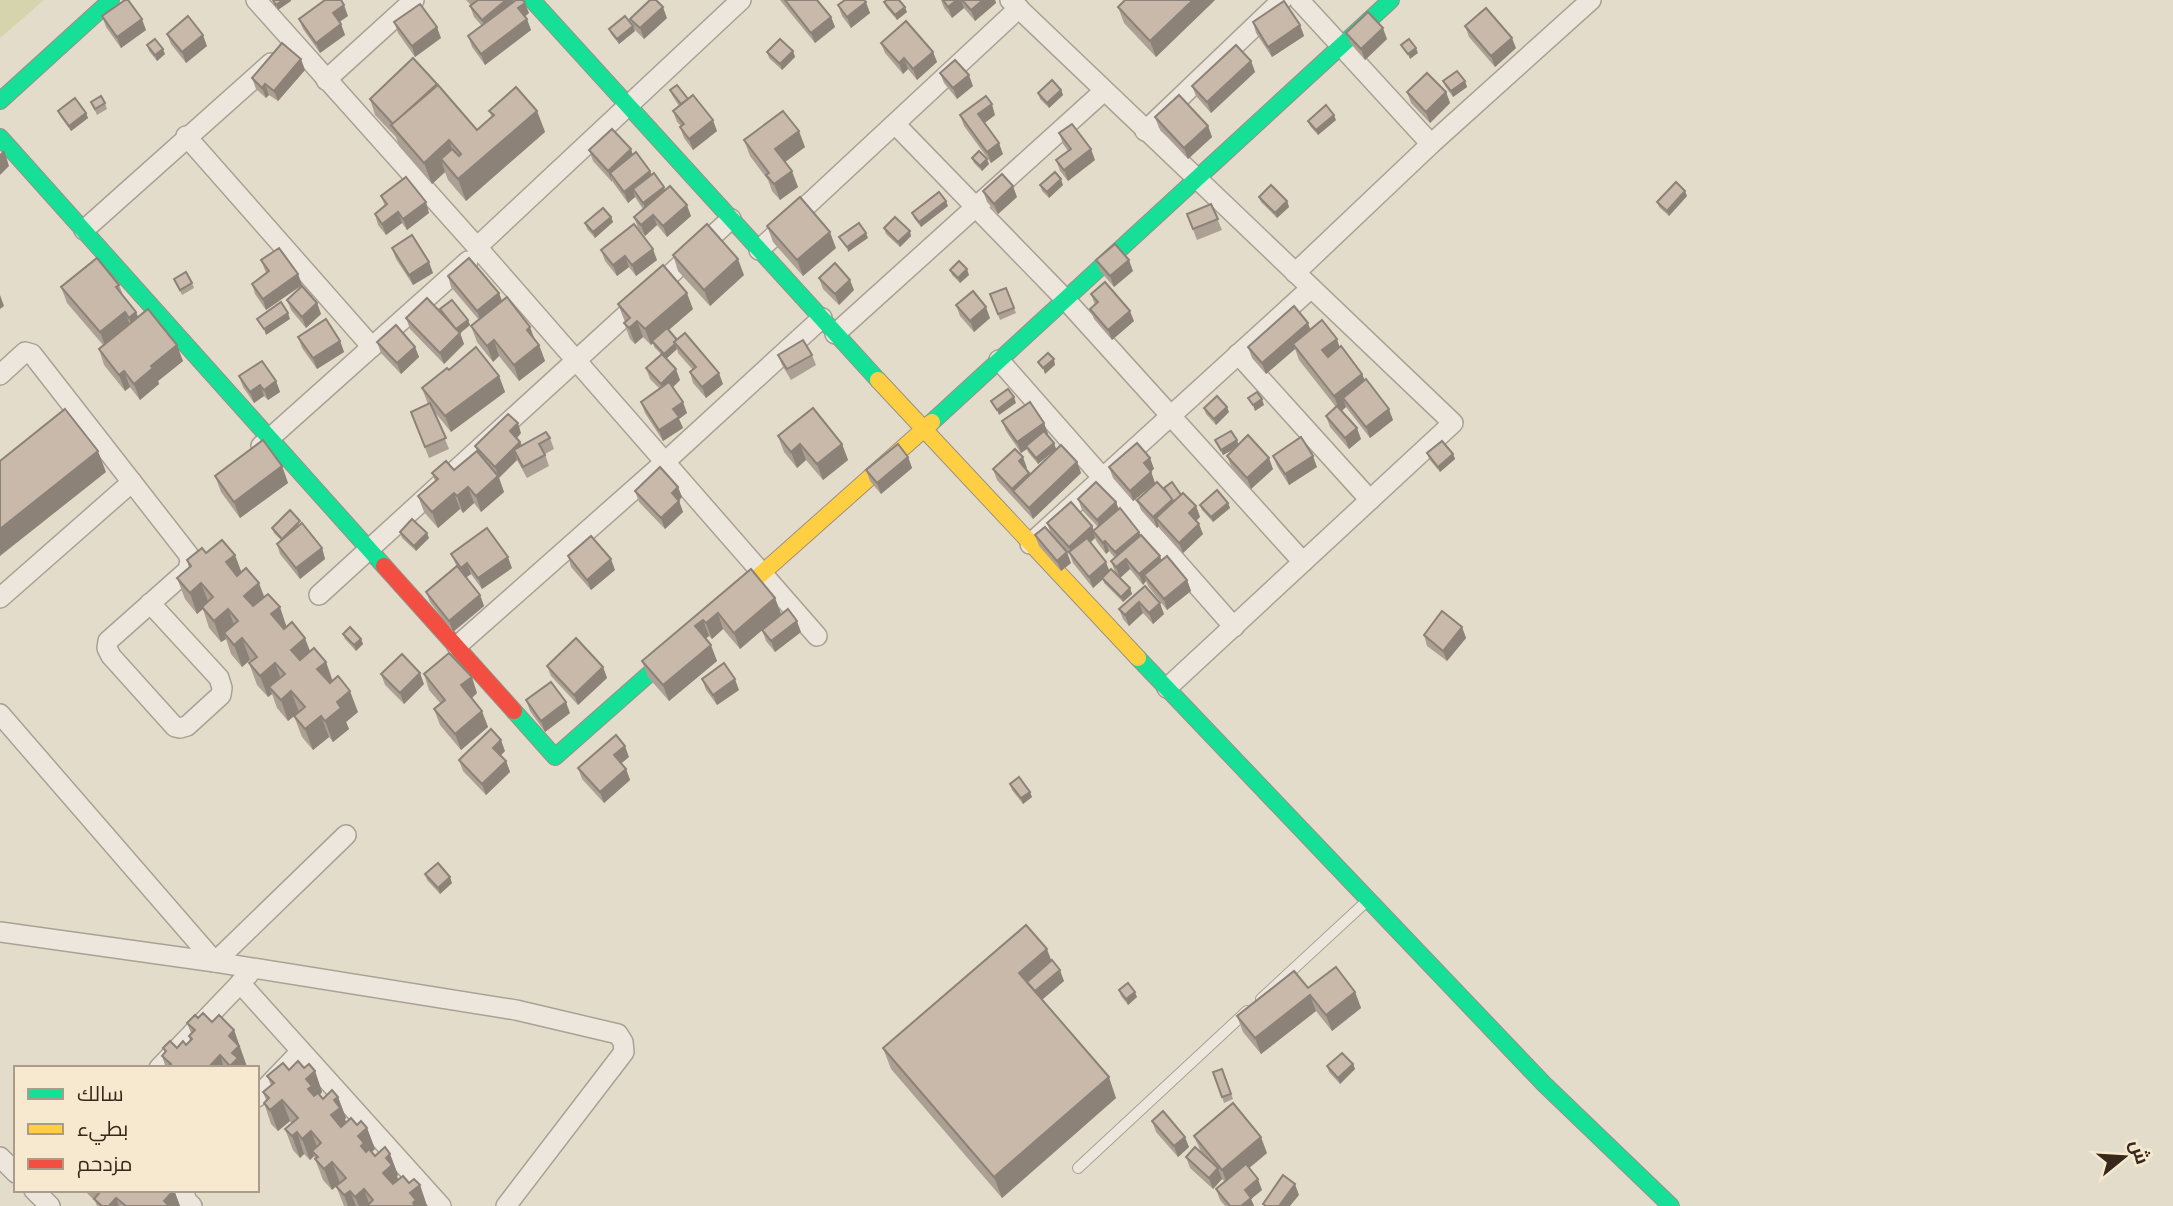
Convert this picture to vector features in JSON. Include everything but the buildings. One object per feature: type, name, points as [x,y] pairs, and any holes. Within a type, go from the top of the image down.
[{"type":"street","points":[[0,101],[111,0]]},
{"type":"street","points":[[256,0],[666,461],[817,636]]},
{"type":"street","points":[[326,80],[414,0]]},
{"type":"street","points":[[532,0],[1030,544],[1544,1084],[1671,1206]]},
{"type":"street","points":[[250,456],[478,249],[627,105],[741,0]]},
{"type":"street","points":[[1145,131],[1282,0]]},
{"type":"street","points":[[1299,0],[1432,144]]},
{"type":"street","points":[[721,610],[923,430],[1391,0]]},
{"type":"street","points":[[1295,273],[1591,0]]},
{"type":"street","points":[[759,250],[896,125],[1014,4],[1453,423],[1167,688]]},
{"type":"street","points":[[84,230],[186,136],[294,43]]},
{"type":"street","points":[[835,334],[1104,91]]},
{"type":"street","points":[[896,125],[1065,299],[1303,562]]},
{"type":"street","points":[[186,136],[372,346]]},
{"type":"street","points":[[0,137],[555,757],[690,638]]},
{"type":"street","points":[[318,595],[730,219]]},
{"type":"street","points":[[1030,544],[1311,288]]},
{"type":"street","points":[[457,646],[822,318]]},
{"type":"street","points":[[0,375],[25,352],[32,354],[188,554],[188,570],[150,603],[108,641],[107,648],[111,656],[175,727],[180,729],[187,726],[221,695],[222,688],[219,678],[150,603]]},
{"type":"street","points":[[1238,355],[1370,500]]},
{"type":"street","points":[[999,360],[1234,627]]},
{"type":"street","points":[[0,597],[132,482]]},
{"type":"street","points":[[0,714],[215,962]]},
{"type":"street","points":[[215,962],[346,835]]},
{"type":"street","points":[[0,932],[215,962],[516,1010],[618,1034],[623,1042],[624,1052],[506,1206]]},
{"type":"street","points":[[161,1066],[254,969]]},
{"type":"street","points":[[240,983],[441,1206]]},
{"type":"street","points":[[259,1095],[302,1051]]},
{"type":"street","points":[[0,1157],[14,1171]]},
{"type":"lane","points":[[1078,1168],[1368,899]]},
{"type":"green space","points":[[0,0],[44,0],[0,38]]},
{"type":"traffic: fast","points":[[0,101],[111,0]]},
{"type":"traffic: fast","points":[[532,0],[878,380]]},
{"type":"traffic: fast","points":[[932,422],[1391,0]]},
{"type":"traffic: fast","points":[[0,137],[384,566]]},
{"type":"traffic: fast","points":[[514,711],[555,757],[675,651]]},
{"type":"traffic: fast","points":[[1138,658],[1544,1084],[1671,1206]]},
{"type":"traffic: slow","points":[[878,380],[1138,658]]},
{"type":"traffic: slow","points":[[732,600],[932,422]]},
{"type":"traffic: jam","points":[[384,566],[514,711]]}]
